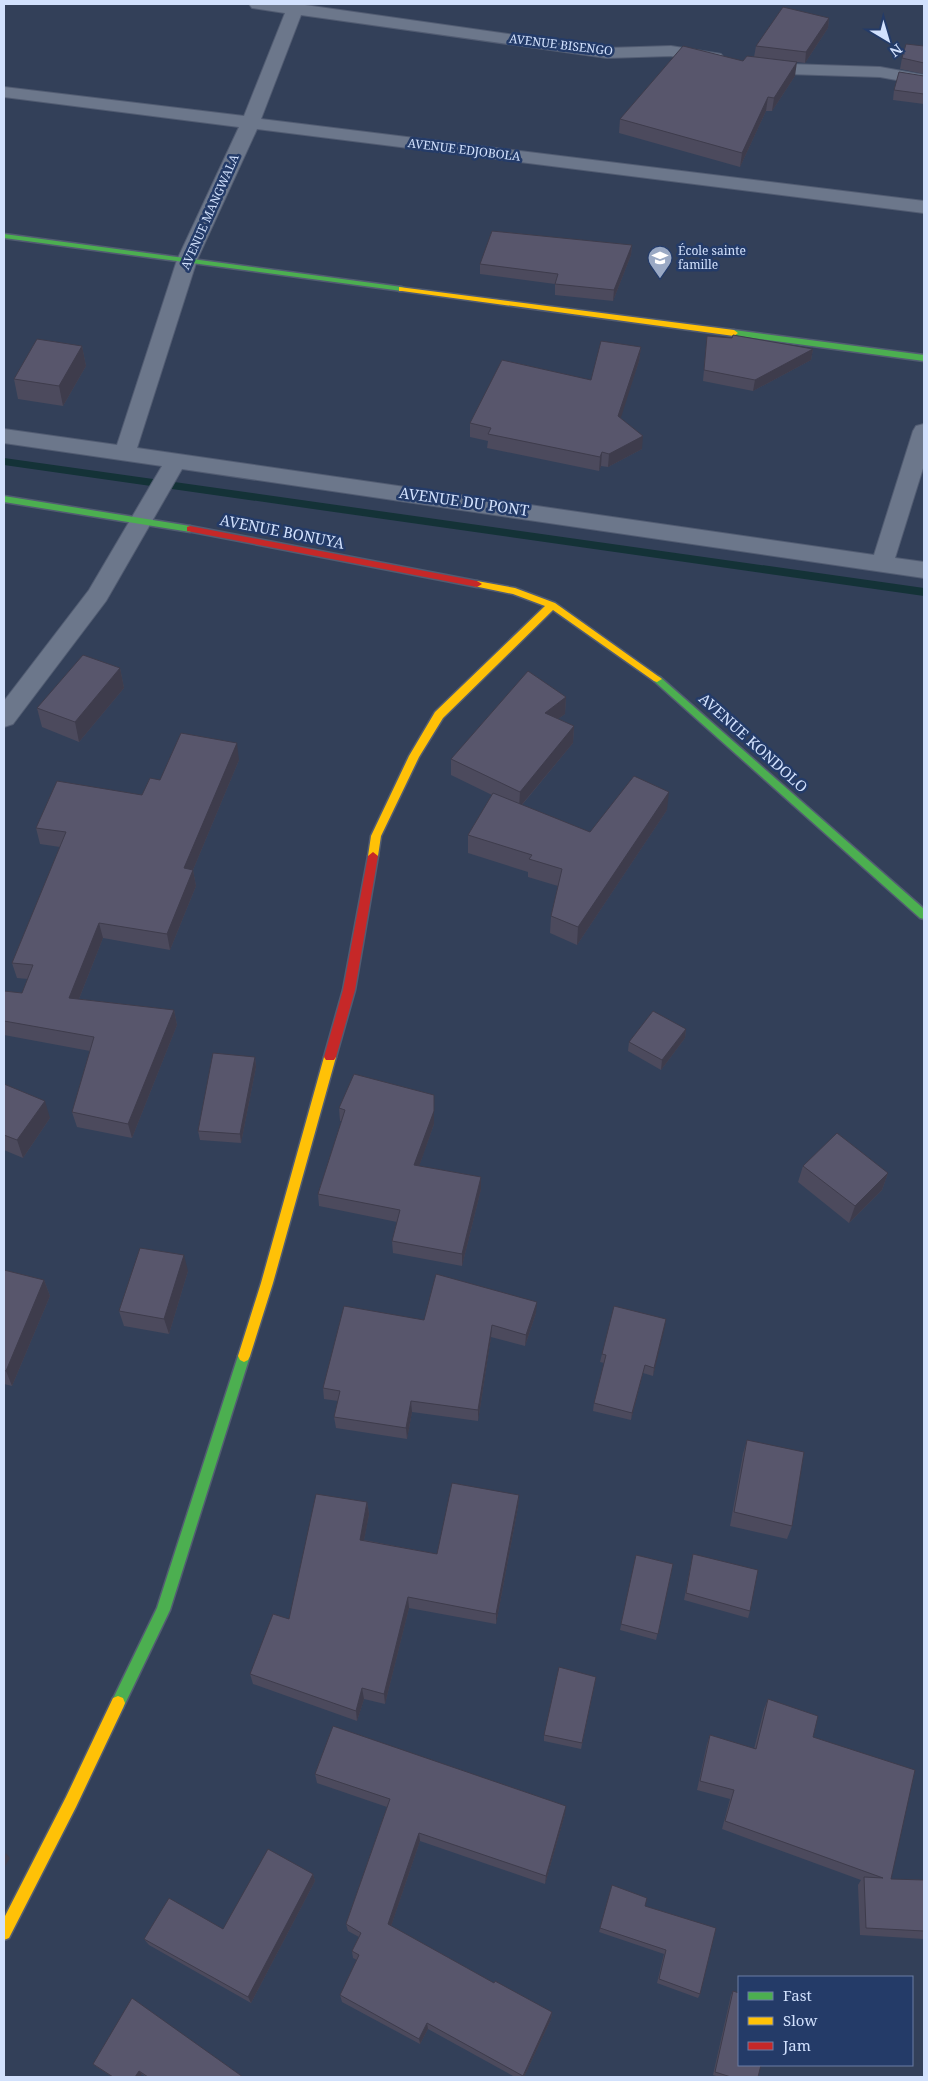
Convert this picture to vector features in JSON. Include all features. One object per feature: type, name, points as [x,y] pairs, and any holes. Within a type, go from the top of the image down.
[{"type":"street","name":"AVENUE BISENGO","points":[[258,4],[296,6],[607,52],[671,51],[788,69],[880,72],[924,80]]},
{"type":"street","name":"AVENUE MANGWALA","points":[[125,452],[187,260],[250,124],[296,6]]},
{"type":"street","name":"AVENUE EDJOBOLA","points":[[4,92],[924,207]]},
{"type":"street","points":[[4,236],[924,358]]},
{"type":"street","points":[[882,564],[924,431]]},
{"type":"street","name":"AVENUE DU PONT","points":[[4,436],[125,452],[174,466],[924,570]]},
{"type":"street","points":[[4,718],[98,595],[155,494],[174,466]]},
{"type":"street","name":"AVENUE BONUYA","points":[[4,499],[142,520],[515,591],[552,605]]},
{"type":"street","points":[[4,1933],[71,1802],[164,1610],[267,1283],[348,990],[376,836],[414,756],[439,715],[552,605]]},
{"type":"street","name":"AVENUE KONDOLO","points":[[552,605],[666,685],[924,915]]},
{"type":"building","points":[[783,7],[829,18],[806,52],[756,46]]},
{"type":"building","points":[[906,44],[924,46],[924,63],[902,58]]},
{"type":"building","points":[[683,46],[743,61],[747,56],[797,62],[774,98],[768,97],[742,153],[620,119]]},
{"type":"building","points":[[899,72],[924,76],[924,94],[894,90]]},
{"type":"building","points":[[492,231],[632,245],[614,290],[555,284],[558,274],[480,264]]},
{"type":"building","points":[[733,335],[813,349],[755,380],[704,370],[707,336],[732,338]]},
{"type":"building","points":[[37,339],[82,346],[59,386],[14,379]]},
{"type":"building","points":[[601,341],[641,347],[618,416],[643,436],[609,454],[602,452],[600,457],[488,434],[491,428],[470,423],[502,360],[591,380]]},
{"type":"building","points":[[83,655],[120,668],[75,722],[37,708]]},
{"type":"building","points":[[528,671],[566,697],[545,713],[574,726],[520,792],[451,759]]},
{"type":"building","points":[[181,733],[237,743],[184,868],[193,870],[167,934],[99,923],[69,998],[174,1010],[128,1124],[72,1112],[94,1037],[4,1021],[4,991],[22,993],[33,965],[12,963],[66,832],[36,828],[57,781],[142,795],[150,778],[160,780]]},
{"type":"building","points":[[634,776],[669,792],[578,927],[551,916],[562,869],[529,859],[532,855],[468,835],[493,793],[590,832]]},
{"type":"building","points":[[653,1011],[686,1029],[662,1060],[629,1042]]},
{"type":"building","points":[[213,1053],[255,1057],[240,1134],[198,1131]]},
{"type":"building","points":[[354,1074],[434,1095],[434,1111],[414,1165],[481,1177],[462,1254],[392,1241],[400,1210],[318,1194],[345,1110],[339,1108]]},
{"type":"building","points":[[4,1084],[45,1101],[17,1140],[4,1135]]},
{"type":"building","points":[[837,1133],[888,1173],[855,1206],[803,1166]]},
{"type":"building","points":[[140,1248],[184,1255],[164,1319],[119,1311]]},
{"type":"building","points":[[4,1270],[44,1280],[6,1371],[4,1370]]},
{"type":"building","points":[[436,1274],[537,1302],[526,1335],[492,1325],[478,1410],[411,1401],[406,1428],[334,1417],[340,1391],[323,1388],[344,1306],[424,1320]]},
{"type":"building","points":[[614,1306],[666,1319],[654,1368],[645,1365],[632,1413],[594,1403],[606,1355],[602,1354]]},
{"type":"building","points":[[747,1440],[804,1452],[792,1526],[734,1512]]},
{"type":"building","points":[[452,1483],[519,1495],[496,1614],[408,1597],[384,1694],[362,1688],[356,1711],[250,1674],[273,1614],[289,1619],[316,1494],[367,1502],[360,1540],[437,1554]]},
{"type":"building","points":[[693,1554],[758,1570],[750,1611],[686,1593]]},
{"type":"building","points":[[636,1555],[673,1564],[658,1634],[621,1624]]},
{"type":"building","points":[[559,1667],[596,1677],[582,1743],[544,1735]]},
{"type":"building","points":[[768,1699],[818,1716],[813,1737],[915,1770],[891,1879],[924,1880],[924,1931],[866,1928],[864,1877],[883,1878],[725,1821],[734,1790],[700,1781],[710,1735],[756,1749]]},
{"type":"building","points":[[333,1726],[566,1806],[546,1876],[419,1833],[388,1924],[494,1983],[495,1981],[552,2012],[523,2076],[427,2023],[419,2039],[340,1995],[359,1955],[352,1951],[361,1933],[346,1924],[390,1799],[315,1774]]},
{"type":"building","points":[[268,1849],[313,1874],[248,1997],[144,1939],[169,1898],[223,1929]]},
{"type":"building","points":[[612,1885],[647,1898],[645,1906],[716,1928],[700,1994],[659,1979],[666,1950],[600,1928]]},
{"type":"building","points":[[733,1991],[738,1993],[738,2066],[761,2066],[758,2077],[731,2077],[715,2072]]},
{"type":"building","points":[[132,1998],[243,2077],[148,2077],[139,2071],[135,2077],[113,2077],[93,2064]]},
{"type":"waterway","points":[[4,461],[924,592]]},
{"type":"traffic: fast","points":[[4,236],[402,289]]},
{"type":"traffic: fast","points":[[734,333],[924,358]]},
{"type":"traffic: fast","points":[[4,499],[190,529]]},
{"type":"traffic: fast","points":[[657,679],[924,915]]},
{"type":"traffic: fast","points":[[118,1703],[163,1610],[244,1356]]},
{"type":"traffic: slow","points":[[402,289],[734,333]]},
{"type":"traffic: slow","points":[[477,584],[515,591],[552,605],[657,679]]},
{"type":"traffic: slow","points":[[373,856],[376,836],[414,756],[439,715],[552,605]]},
{"type":"traffic: slow","points":[[244,1356],[267,1283],[330,1057]]},
{"type":"traffic: slow","points":[[4,1933],[71,1802],[118,1703]]},
{"type":"traffic: jam","points":[[190,529],[477,584]]},
{"type":"traffic: jam","points":[[330,1057],[349,990],[373,856]]},
{"type":"place","name":"École sainte famille","points":[[660,279]]}]
